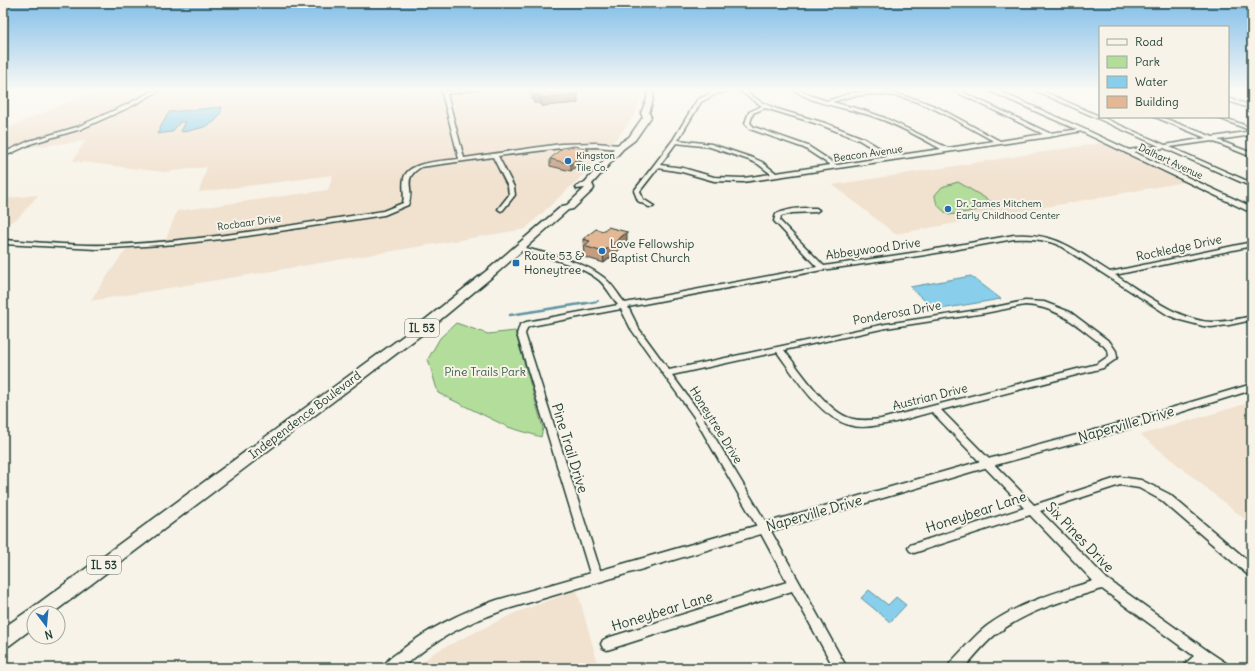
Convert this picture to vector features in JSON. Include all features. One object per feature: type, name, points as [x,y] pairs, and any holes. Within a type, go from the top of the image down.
[{"type":"main road","name":"Independence Boulevard","points":[[50,605],[419,330],[519,248],[564,208],[562,204],[581,186],[588,184],[620,147],[627,144],[644,120]]},
{"type":"main road","name":"Dalhart Avenue","points":[[1061,120],[1252,210]]},
{"type":"main road","points":[[3,639],[26,622]]},
{"type":"street","points":[[3,154],[31,142],[79,128],[96,120]]},
{"type":"street","points":[[451,120],[462,159],[578,145],[620,147]]},
{"type":"street","points":[[651,206],[640,200],[638,191],[658,166],[687,120]]},
{"type":"street","points":[[748,120],[747,123],[749,126],[754,129],[806,147],[835,166]]},
{"type":"street","points":[[809,120],[861,139],[892,158]]},
{"type":"street","points":[[887,120],[947,150]]},
{"type":"street","points":[[957,120],[999,142]]},
{"type":"street","points":[[1018,120],[1049,135]]},
{"type":"street","points":[[1105,120],[1252,185]]},
{"type":"street","points":[[1165,120],[1252,155]]},
{"type":"street","points":[[1226,120],[1252,131]]},
{"type":"street","name":"Beacon Avenue","points":[[658,166],[684,170],[714,180],[728,181],[1082,130]]},
{"type":"street","points":[[1128,152],[1212,139],[1252,131]]},
{"type":"street","points":[[675,141],[711,146],[751,159],[760,163],[775,175]]},
{"type":"street","points":[[495,155],[511,187],[512,195],[501,209]]},
{"type":"street","name":"Rocbaar Drive","points":[[3,242],[108,247],[148,245],[190,241],[384,213],[406,204],[409,198],[406,176],[409,171],[425,165],[462,159]]},
{"type":"street","points":[[816,210],[799,209],[786,211],[778,215],[777,221],[782,228],[822,268]]},
{"type":"street","name":"Abbeywood Drive","points":[[523,327],[529,324],[822,268],[925,254],[1014,237],[1029,236],[1044,238],[1059,243],[1171,313],[1187,320],[1209,328],[1252,318]]},
{"type":"street","name":"Rockledge Drive","points":[[1110,274],[1252,244]]},
{"type":"street","name":"Honeytree Drive","points":[[519,248],[589,271],[602,279],[623,306],[635,329],[697,415],[763,527],[841,668]]},
{"type":"street","name":"Ponderosa Drive","points":[[667,373],[886,326],[985,311],[1025,303],[1041,304],[1067,314],[1107,344],[1112,351],[1113,357]]},
{"type":"street","name":"Pine Trail Drive","points":[[523,327],[520,334],[596,576]]},
{"type":"street","name":"Austrian Drive","points":[[779,349],[822,404],[836,415],[850,422],[881,422],[1100,366],[1113,357]]},
{"type":"street","name":"Naperville Drive","points":[[390,668],[401,658],[440,632],[483,611],[538,593],[763,527],[1122,426],[1252,387]]},
{"type":"street","name":"Six Pines Drive","points":[[934,408],[1103,583],[1221,668]]},
{"type":"street","name":"Honeybear Lane","points":[[914,548],[1120,481],[1140,484],[1165,497],[1252,571]]},
{"type":"street","points":[[955,668],[990,631],[1015,615],[1055,598],[1103,583]]},
{"type":"street","name":"Honeybear Lane","points":[[607,644],[795,585]]},
{"type":"street","points":[[1191,668],[1204,655]]},
{"type":"shaded area","points":[[26,120],[630,120],[621,133],[583,175],[525,229],[90,301],[122,255],[134,243],[160,241],[166,239],[177,211],[328,190],[333,175],[199,192],[207,167],[164,172],[73,161],[85,141],[3,150],[3,130]]},
{"type":"shaded area","name":"Dr. James Mitchem Early Childhood Center","points":[[1101,143],[1184,182],[895,234],[833,185]]},
{"type":"shaded area","points":[[38,195],[18,218],[3,226],[3,199]]},
{"type":"shaded area","points":[[1252,402],[1252,525],[1141,435]]},
{"type":"shaded area","points":[[577,590],[599,668],[415,668],[435,652],[515,613]]},
{"type":"green space","points":[[958,182],[997,205],[997,207],[949,215],[941,209],[935,199],[935,195],[942,187]]},
{"type":"green space","name":"Pine Trails Park","points":[[456,323],[488,334],[515,331],[543,428],[541,437],[508,427],[438,393],[428,359],[440,338]]},
{"type":"water","points":[[164,120],[216,120],[208,126],[183,132],[181,131],[186,122],[180,122],[172,132],[157,134]]},
{"type":"water","points":[[971,276],[1001,299],[935,310],[910,287]]},
{"type":"water","points":[[869,590],[888,605],[896,597],[906,605],[890,622],[861,598]]},
{"type":"building","points":[[574,146],[588,148],[571,164],[550,159],[562,148]]},
{"type":"building","points":[[608,227],[627,232],[603,252],[584,246],[590,241],[583,239],[596,229],[603,231]]},
{"type":"waterway","points":[[584,303],[598,301]]},
{"type":"waterway","points":[[510,315],[584,303]]},
{"type":"place","name":"Kingston Tile Co.","points":[[568,161]]},
{"type":"place","name":"Dr. James Mitchem Early Childhood Center","points":[[948,209]]},
{"type":"place","name":"Love Fellowship Baptist Church","points":[[602,251]]},
{"type":"place","name":"Route 53 & Honeytree","points":[[516,263]]}]
